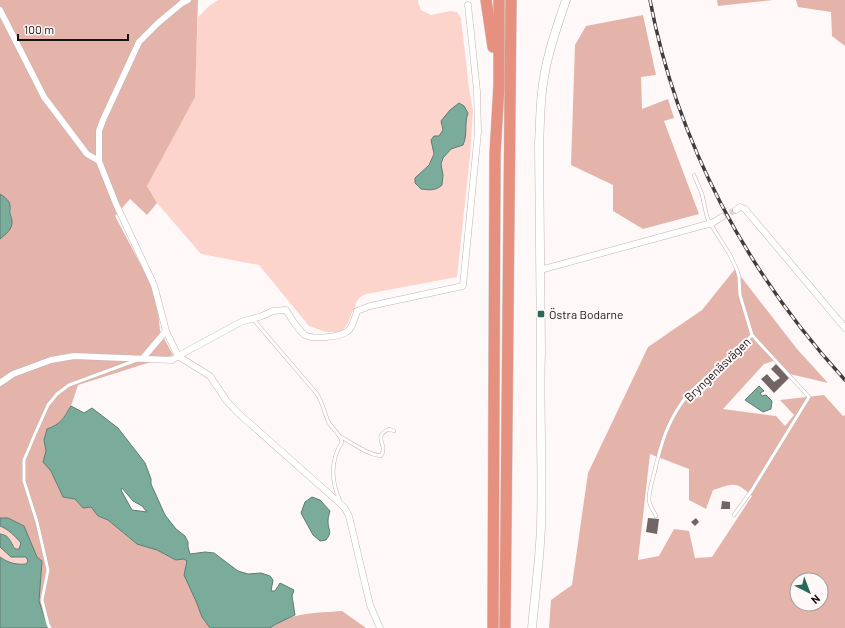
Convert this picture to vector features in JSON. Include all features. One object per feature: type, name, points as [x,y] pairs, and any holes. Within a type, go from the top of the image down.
[{"type":"highway","points":[[486,0],[492,39],[493,67],[499,86]]},
{"type":"highway","points":[[493,628],[495,154],[499,86],[499,0]]},
{"type":"highway","points":[[505,628],[510,0]]},
{"type":"street","points":[[188,0],[182,3],[158,23],[139,42],[99,131],[99,161],[116,204],[154,285],[166,331],[178,356],[210,376],[226,400],[237,412],[342,505],[349,516],[370,605],[380,628]]},
{"type":"street","points":[[532,628],[541,526],[539,144],[542,91],[548,57],[566,0]]},
{"type":"street","points":[[0,383],[13,374],[51,360],[74,356],[172,360],[241,322],[253,319],[273,310],[286,310],[296,325],[306,335],[324,338],[348,331],[357,311],[370,306],[464,286],[478,132],[478,91],[468,5]]},
{"type":"street","points":[[0,10],[44,97],[87,154],[99,161]]},
{"type":"street","points":[[736,210],[740,207],[745,209],[845,328]]},
{"type":"street","points":[[540,270],[710,223],[722,217]]},
{"type":"street","points":[[143,358],[166,331]]},
{"type":"lane","name":"Bryngenäsvägen","points":[[656,516],[650,503],[650,486],[666,429],[690,392],[752,335],[740,295],[737,270],[730,255],[707,217],[702,194],[694,175]]},
{"type":"lane","points":[[253,319],[318,394],[329,423],[341,437],[363,450],[380,456],[383,452],[384,446],[380,441],[380,436],[389,429],[394,431]]},
{"type":"lane","points":[[734,515],[756,483],[809,397],[752,335]]},
{"type":"lane","points":[[50,628],[42,600],[48,570],[37,522],[24,481],[24,460],[48,405],[58,394],[69,385],[143,358]]},
{"type":"lane","points":[[341,437],[342,442],[335,455],[332,474],[335,488],[342,505]]},
{"type":"shaded area","points":[[0,0],[198,0],[195,97],[147,186],[157,203],[147,215],[130,199],[115,216],[152,286],[158,309],[160,331],[173,355],[78,385],[71,406],[44,440],[47,451],[44,462],[51,471],[63,497],[75,499],[83,508],[91,507],[98,516],[108,520],[137,544],[157,550],[176,560],[184,559],[187,561],[196,601],[202,617],[210,628],[48,628],[39,601],[42,561],[37,557],[24,526],[8,518],[0,518],[0,239],[7,233],[12,221],[10,203],[0,194]]},
{"type":"shaded area","points":[[218,0],[418,0],[421,10],[431,15],[450,11],[457,12],[461,18],[473,110],[470,156],[457,277],[361,296],[356,304],[355,310],[352,312],[348,323],[343,330],[337,332],[326,332],[309,326],[259,265],[201,254],[157,203],[147,186],[194,97],[198,17],[209,6]],"holes":[[[468,113],[465,121],[465,129],[456,146],[443,158],[441,164],[443,175],[421,172],[431,161],[433,154],[431,140],[439,136],[443,130],[441,125]]]},
{"type":"shaded area","points":[[717,0],[773,0],[718,6]]},
{"type":"shaded area","points":[[796,0],[845,0],[845,46],[832,36],[831,12],[798,7]]},
{"type":"shaded area","points":[[643,15],[656,75],[641,77],[642,109],[668,99],[674,118],[664,121],[699,214],[643,229],[613,211],[613,185],[571,165],[575,45],[586,26]]},
{"type":"shaded area","points":[[459,103],[464,106],[468,113],[463,145],[451,149],[443,158],[441,164],[443,175],[442,185],[430,190],[421,189],[415,183],[415,178],[429,165],[434,154],[431,140],[434,136],[439,136],[443,130],[441,121],[450,110]]},
{"type":"shaded area","points":[[0,194],[10,203],[12,224],[6,234],[0,239]]},
{"type":"shaded area","points":[[735,269],[797,349],[828,383],[790,374],[777,360],[764,364],[723,409],[776,416],[785,426],[794,415],[780,400],[824,395],[843,416],[845,415],[845,628],[549,628],[551,600],[572,585],[588,473],[648,347],[702,310]],"holes":[[[650,454],[689,469],[689,500],[706,509],[713,490],[726,486],[738,486],[752,496],[712,557],[695,558],[689,531],[674,529],[659,556],[638,560]]]},
{"type":"shaded area","points":[[759,386],[764,391],[760,393],[762,396],[766,395],[772,401],[771,409],[763,412],[745,400]]},
{"type":"shaded area","points":[[71,406],[84,413],[92,408],[118,428],[145,463],[151,479],[151,484],[165,515],[176,529],[185,536],[188,542],[190,554],[205,552],[214,553],[238,571],[248,574],[261,573],[270,576],[273,580],[271,591],[275,591],[280,583],[294,590],[292,596],[295,615],[270,628],[210,628],[202,617],[184,575],[187,561],[184,559],[176,560],[157,550],[137,544],[108,520],[98,516],[91,507],[83,508],[75,499],[63,497],[51,471],[43,462],[46,451],[44,440],[47,429],[59,423],[64,418]],"holes":[[[122,488],[133,501],[142,506],[147,512],[132,510],[121,490]]]},
{"type":"shaded area","points":[[312,497],[320,500],[330,511],[328,521],[330,533],[326,540],[320,541],[313,535],[301,513],[305,502]]},
{"type":"shaded area","points":[[0,518],[8,518],[24,526],[37,557],[42,561],[39,601],[48,628],[0,628],[0,557],[6,561],[16,564],[26,564],[28,561],[26,557],[11,557],[0,547],[0,534],[8,537],[15,549],[19,549],[21,543],[11,533],[0,526]]},
{"type":"shaded area","points":[[0,526],[9,531],[21,542],[19,550],[15,549],[8,537],[0,534]]},
{"type":"shaded area","points":[[0,547],[9,554],[18,557],[26,557],[29,561],[26,564],[16,564],[6,561],[0,557]]},
{"type":"shaded area","points":[[342,611],[366,628],[270,628],[296,616]]},
{"type":"building","points":[[776,364],[789,378],[774,393],[761,379],[767,374],[774,382],[780,378],[771,369]]},
{"type":"building","points":[[722,501],[730,502],[730,509],[721,509]]},
{"type":"building","points":[[648,518],[659,519],[657,534],[646,532]]},
{"type":"building","points":[[696,518],[699,522],[695,526],[691,522]]},
{"type":"tunnel","points":[[722,217],[736,210]]},
{"type":"railway","points":[[650,0],[662,53],[678,105],[698,155],[721,204],[747,250],[777,296],[810,339],[845,380]]},
{"type":"place","name":"Östra Bodarne","points":[[541,314]]}]
